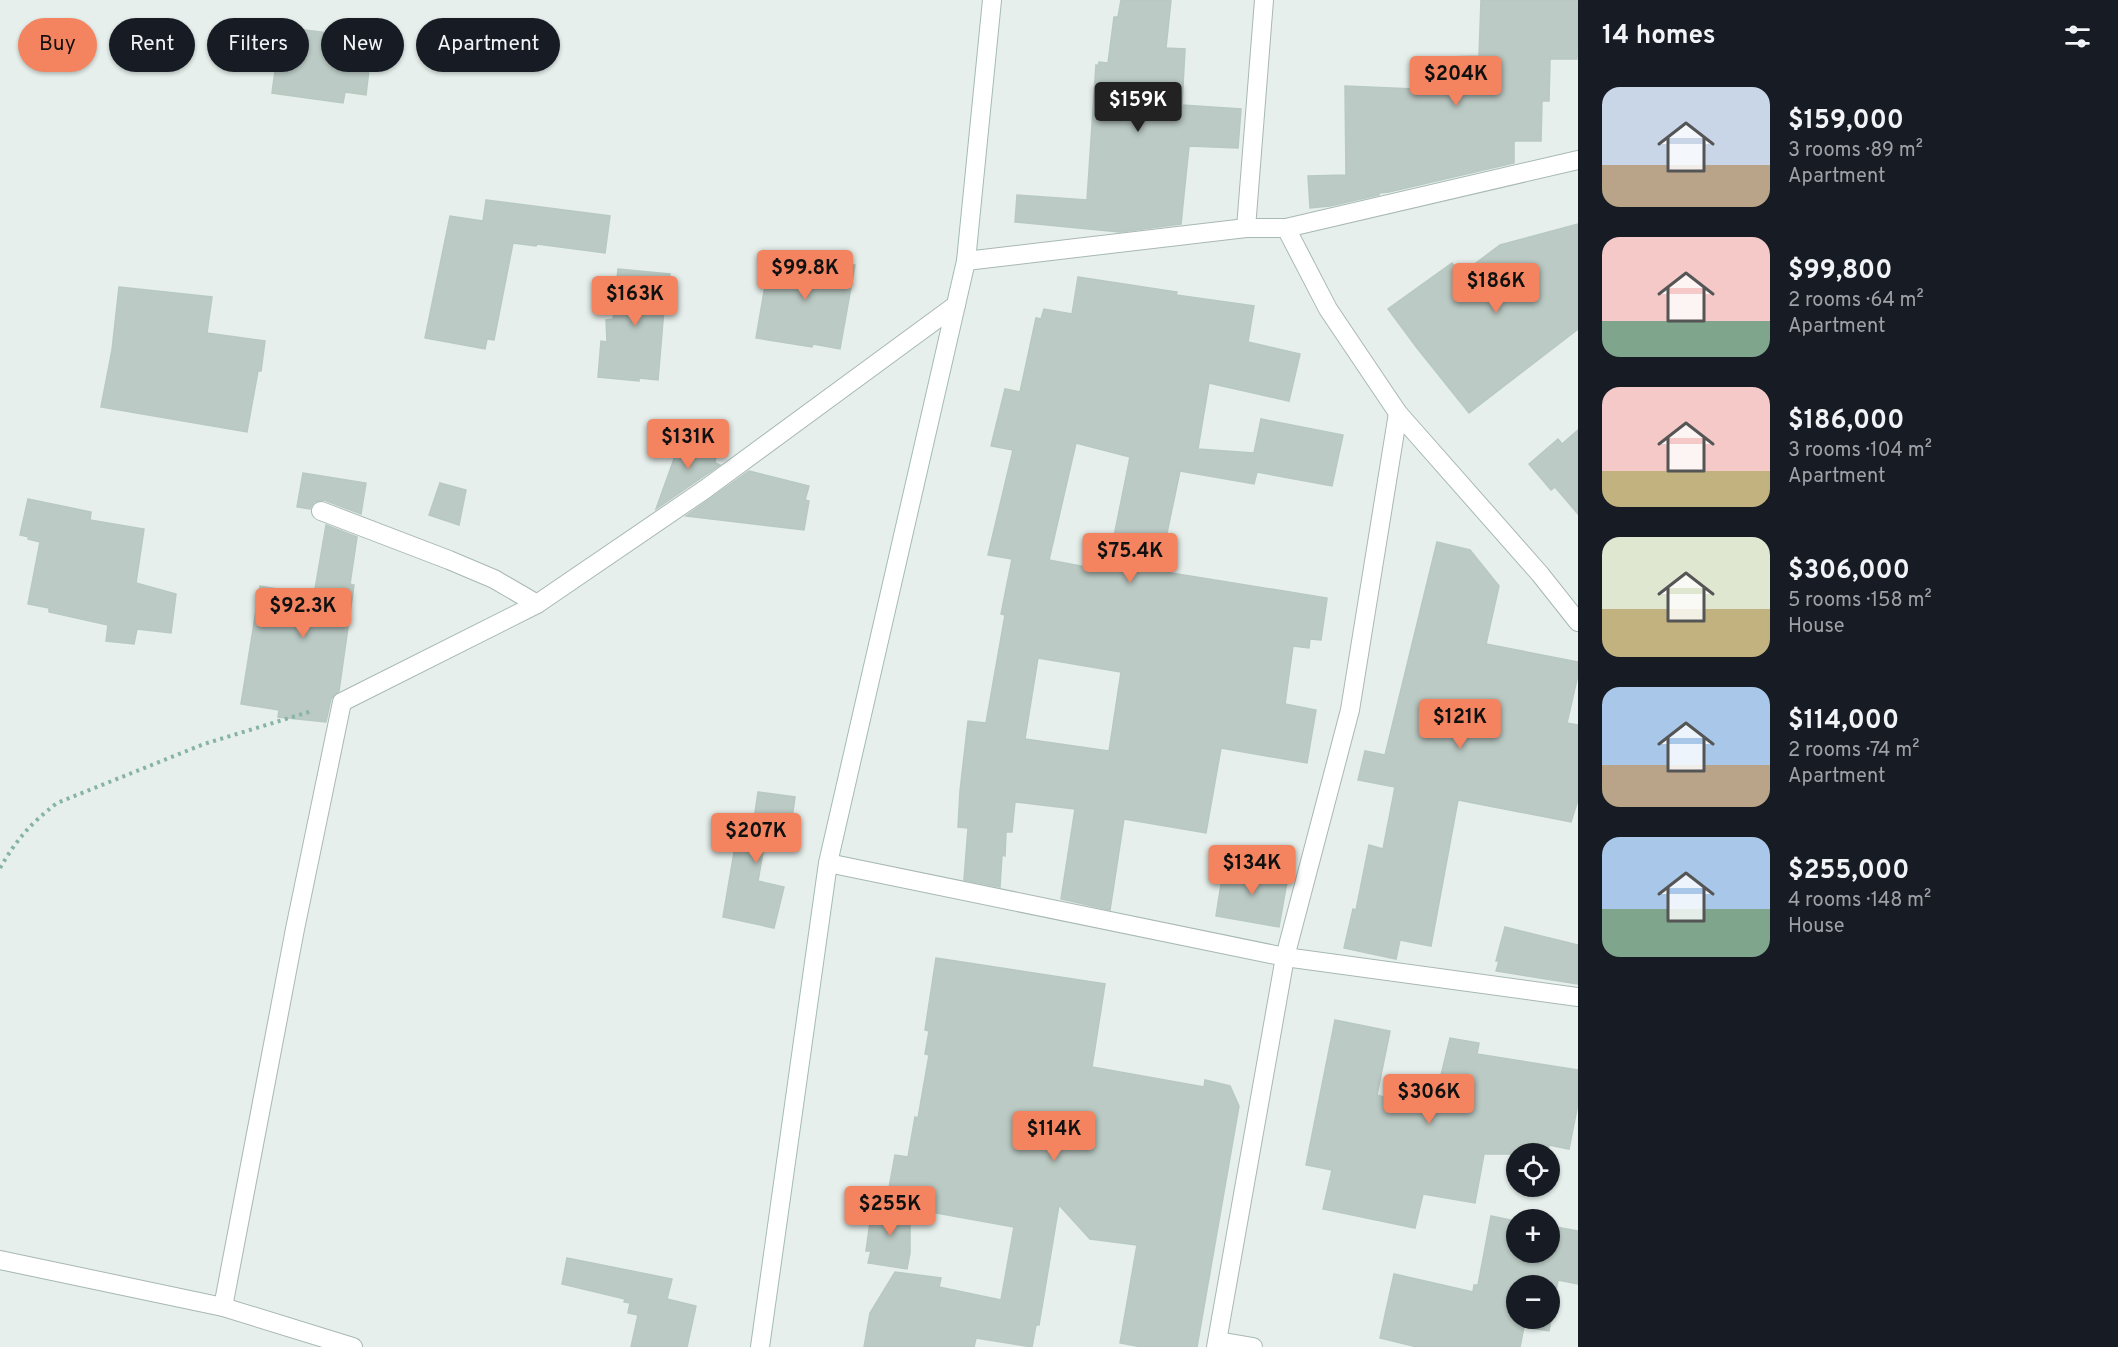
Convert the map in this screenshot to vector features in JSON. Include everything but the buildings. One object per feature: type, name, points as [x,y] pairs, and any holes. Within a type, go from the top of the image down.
[{"type":"street","points":[[760,1347],[828,863],[966,261],[992,0]]},
{"type":"street","points":[[1246,228],[1264,0]]},
{"type":"street","points":[[966,261],[1246,228],[1286,228],[1578,160]]},
{"type":"street","points":[[1286,228],[1328,309],[1398,413],[1540,574],[1578,622]]},
{"type":"street","points":[[223,1307],[295,929],[342,702],[537,604],[704,490],[956,305]]},
{"type":"street","points":[[1253,1347],[1217,1344],[1285,957],[1350,710],[1398,413]]},
{"type":"street","points":[[321,511],[494,579],[537,604]]},
{"type":"street","points":[[828,863],[1285,957],[1578,997]]},
{"type":"street","points":[[0,1260],[223,1307],[353,1347]]},
{"type":"path","points":[[0,868],[21,834],[57,803],[204,744],[342,702]]}]
